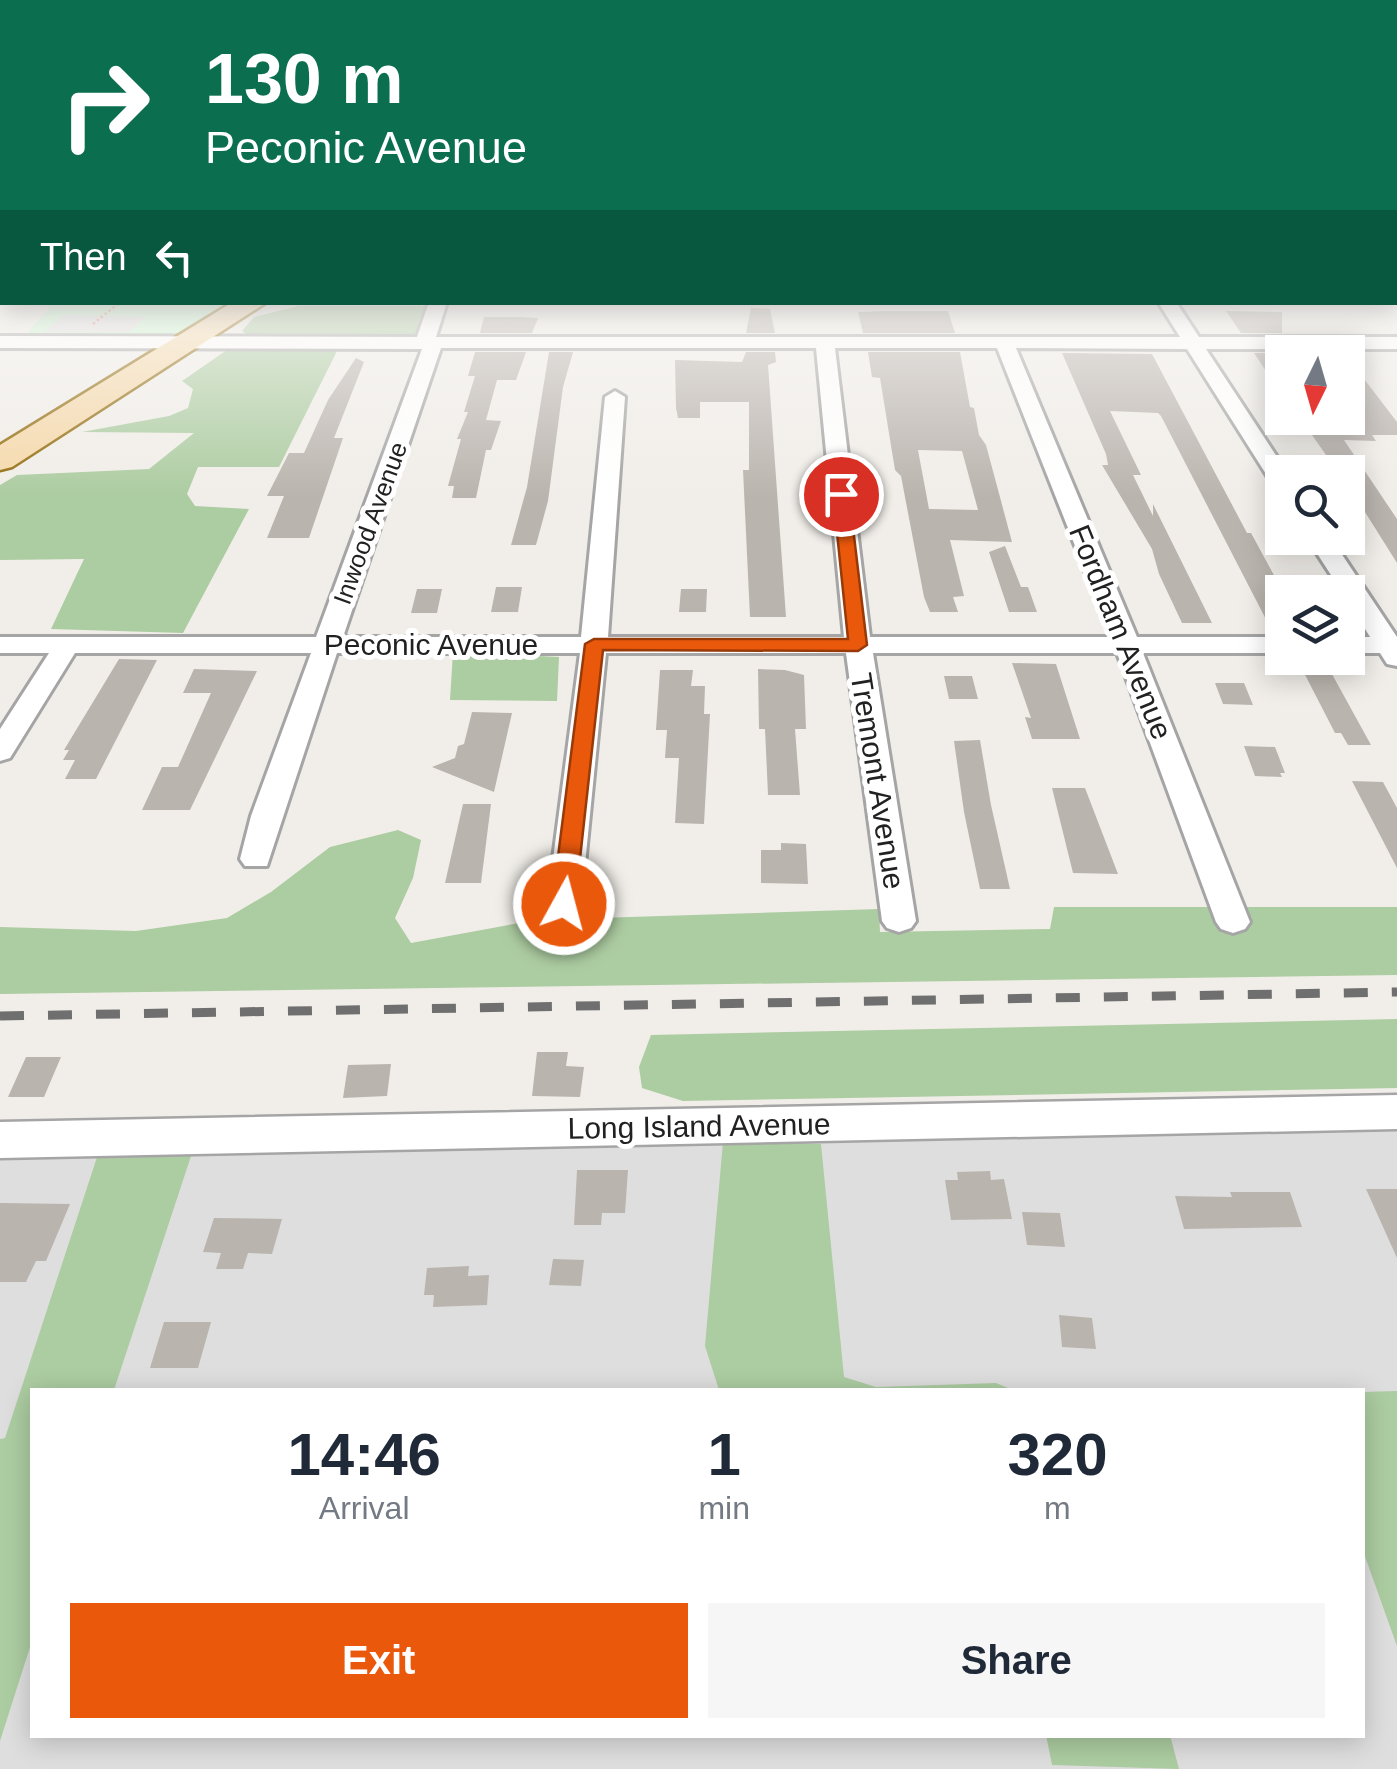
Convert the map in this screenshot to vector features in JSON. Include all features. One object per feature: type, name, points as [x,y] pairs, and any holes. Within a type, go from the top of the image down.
[{"type":"main road","points":[[0,460],[206,332]]},
{"type":"street","name":"Inwood Avenue","points":[[256,859],[266,816],[432,349],[426,338],[428,332]]},
{"type":"street","points":[[1185,332],[1265,456]]},
{"type":"street","points":[[0,342],[1193,344],[1393,348]]},
{"type":"street","name":"Tremont Avenue","points":[[825,344],[858,645],[899,921]]},
{"type":"street","name":"Fordham Avenue","points":[[1005,344],[1127,645],[1233,922]]},
{"type":"street","points":[[564,904],[594,644],[616,397]]},
{"type":"street","points":[[1330,555],[1394,649]]},
{"type":"street","name":"Peconic Avenue","points":[[0,645],[1265,645]]},
{"type":"street","points":[[0,752],[67,645]]},
{"type":"street","points":[[1365,646],[1394,649]]},
{"type":"street","name":"Long Island Avenue","points":[[0,1140],[1397,1112]]},
{"type":"shaded area","points":[[1397,1112],[1397,1769],[0,1769],[0,1140]]},
{"type":"green space","points":[[29,332],[187,332],[174,339],[23,338]]},
{"type":"green space","points":[[243,332],[416,332],[402,338]]},
{"type":"green space","points":[[338,349],[279,467],[198,467],[187,494],[195,506],[249,509],[183,633],[51,629],[84,559],[0,560],[0,485],[17,475],[149,469],[194,433],[82,432],[169,416],[188,408],[193,389],[182,381],[227,350]]},
{"type":"green space","points":[[453,652],[559,657],[557,701],[450,700]]},
{"type":"green space","points":[[398,830],[421,840],[413,878],[395,918],[411,943],[535,920],[879,909],[880,932],[1050,929],[1054,907],[1397,907],[1397,975],[0,994],[0,927],[136,931],[227,918],[271,892],[330,847]]},
{"type":"green space","points":[[1397,1019],[1397,1088],[683,1101],[642,1088],[639,1067],[651,1035]]},
{"type":"green space","points":[[723,1142],[821,1144],[844,1377],[876,1387],[996,1383],[1008,1388],[718,1388],[705,1346]]},
{"type":"green space","points":[[101,1145],[192,1153],[115,1388],[30,1388],[30,1647],[0,1741],[0,1439],[5,1438]]},
{"type":"green space","points":[[1397,1391],[1397,1646],[1365,1557],[1365,1392]]},
{"type":"green space","points":[[1047,1738],[1171,1738],[1179,1769],[1052,1765]]},
{"type":"building","points":[[480,332],[533,332],[532,333]]},
{"type":"building","points":[[863,332],[955,333],[863,333]]},
{"type":"building","points":[[475,352],[526,352],[516,380],[497,380],[486,420],[501,421],[491,450],[486,450],[476,498],[452,498],[454,486],[448,486],[461,439],[457,439],[468,412],[464,412],[475,376],[468,376]]},
{"type":"building","points":[[549,352],[573,352],[563,387],[548,501],[536,545],[511,545],[527,487]]},
{"type":"building","points":[[746,352],[775,352],[776,362],[768,365],[786,617],[750,617],[743,470],[749,470],[749,402],[700,402],[700,418],[678,418],[676,408],[675,360],[742,362]]},
{"type":"building","points":[[868,352],[960,352],[970,407],[974,408],[979,435],[986,445],[1012,542],[950,540],[964,596],[953,597],[958,612],[930,612],[924,597],[901,476],[895,470],[880,378],[872,377]],"holes":[[[918,450],[962,451],[978,510],[929,509]]]},
{"type":"building","points":[[1062,353],[1152,354],[1247,533],[1251,533],[1274,575],[1265,575],[1265,618],[1161,416],[1110,411],[1141,475],[1133,475],[1153,516],[1153,504],[1212,623],[1182,623],[1152,549],[1102,465],[1108,465]]},
{"type":"building","points":[[1254,353],[1265,353],[1265,370]]},
{"type":"building","points":[[356,358],[364,362],[334,438],[343,438],[309,538],[267,538],[284,496],[267,496],[289,453],[304,453],[328,400]]},
{"type":"building","points":[[1365,380],[1397,422],[1397,435],[1372,435],[1376,441],[1344,440],[1354,455],[1326,455],[1312,435],[1365,435]]},
{"type":"building","points":[[1365,471],[1397,519],[1397,563],[1365,512]]},
{"type":"building","points":[[1005,546],[1021,587],[1028,587],[1037,612],[1009,612],[989,552]]},
{"type":"building","points":[[496,587],[522,587],[518,612],[491,612]]},
{"type":"building","points":[[417,589],[442,589],[437,613],[411,613]]},
{"type":"building","points":[[681,589],[707,589],[706,612],[679,612]]},
{"type":"building","points":[[119,659],[157,660],[96,779],[65,779],[75,760],[63,760],[69,750],[64,750]]},
{"type":"building","points":[[1012,663],[1056,664],[1080,739],[1032,739],[1025,717],[1031,718]]},
{"type":"building","points":[[194,669],[257,671],[190,810],[142,810],[162,767],[178,767],[211,693],[183,693]]},
{"type":"building","points":[[758,669],[804,675],[806,729],[795,729],[800,795],[768,795],[765,729],[759,729]]},
{"type":"building","points":[[660,670],[693,670],[691,686],[705,686],[704,714],[710,714],[704,824],[675,823],[679,758],[665,758],[667,730],[656,730]]},
{"type":"building","points":[[1305,675],[1332,675],[1371,745],[1348,745],[1341,733],[1335,733]]},
{"type":"building","points":[[944,676],[972,676],[978,699],[949,699]]},
{"type":"building","points":[[1215,683],[1244,683],[1253,705],[1223,704]]},
{"type":"building","points":[[472,712],[512,713],[494,792],[432,767],[455,758],[458,746],[464,744]]},
{"type":"building","points":[[980,740],[1010,889],[980,889],[964,812],[954,741]]},
{"type":"building","points":[[1244,746],[1275,747],[1285,773],[1280,773],[1282,777],[1255,776]]},
{"type":"building","points":[[1352,781],[1383,782],[1397,808],[1397,868]]},
{"type":"building","points":[[1052,788],[1085,788],[1118,874],[1073,873]]},
{"type":"building","points":[[463,804],[491,804],[481,883],[445,883]]},
{"type":"building","points":[[781,843],[806,844],[808,884],[761,883],[761,850],[781,850]]},
{"type":"building","points":[[537,1052],[568,1052],[566,1066],[584,1067],[580,1097],[532,1096]]},
{"type":"building","points":[[26,1057],[61,1057],[44,1097],[8,1097]]},
{"type":"building","points":[[391,1064],[387,1096],[343,1098],[348,1065]]},
{"type":"building","points":[[577,1170],[628,1170],[625,1213],[602,1213],[601,1225],[574,1225]]},
{"type":"building","points":[[990,1171],[991,1180],[1004,1179],[1012,1219],[951,1220],[945,1180],[958,1180],[957,1172]]},
{"type":"building","points":[[1366,1189],[1397,1189],[1397,1258]]},
{"type":"building","points":[[1230,1192],[1290,1192],[1302,1227],[1184,1229],[1175,1196],[1232,1197]]},
{"type":"building","points":[[0,1203],[70,1204],[46,1261],[36,1261],[26,1282],[0,1282]]},
{"type":"building","points":[[1022,1212],[1060,1213],[1065,1247],[1027,1245]]},
{"type":"building","points":[[214,1218],[282,1219],[272,1254],[248,1253],[243,1269],[216,1269],[221,1253],[203,1252]]},
{"type":"building","points":[[553,1259],[584,1260],[581,1286],[549,1285]]},
{"type":"building","points":[[469,1266],[468,1276],[489,1275],[487,1305],[433,1307],[434,1295],[424,1295],[427,1268]]},
{"type":"building","points":[[1059,1315],[1092,1318],[1096,1349],[1062,1347]]},
{"type":"building","points":[[164,1322],[211,1322],[198,1368],[150,1368]]},
{"type":"railway","points":[[0,1016],[1397,992]]},
{"type":"route","points":[[564,904],[594,644],[858,645],[841,494]]}]
